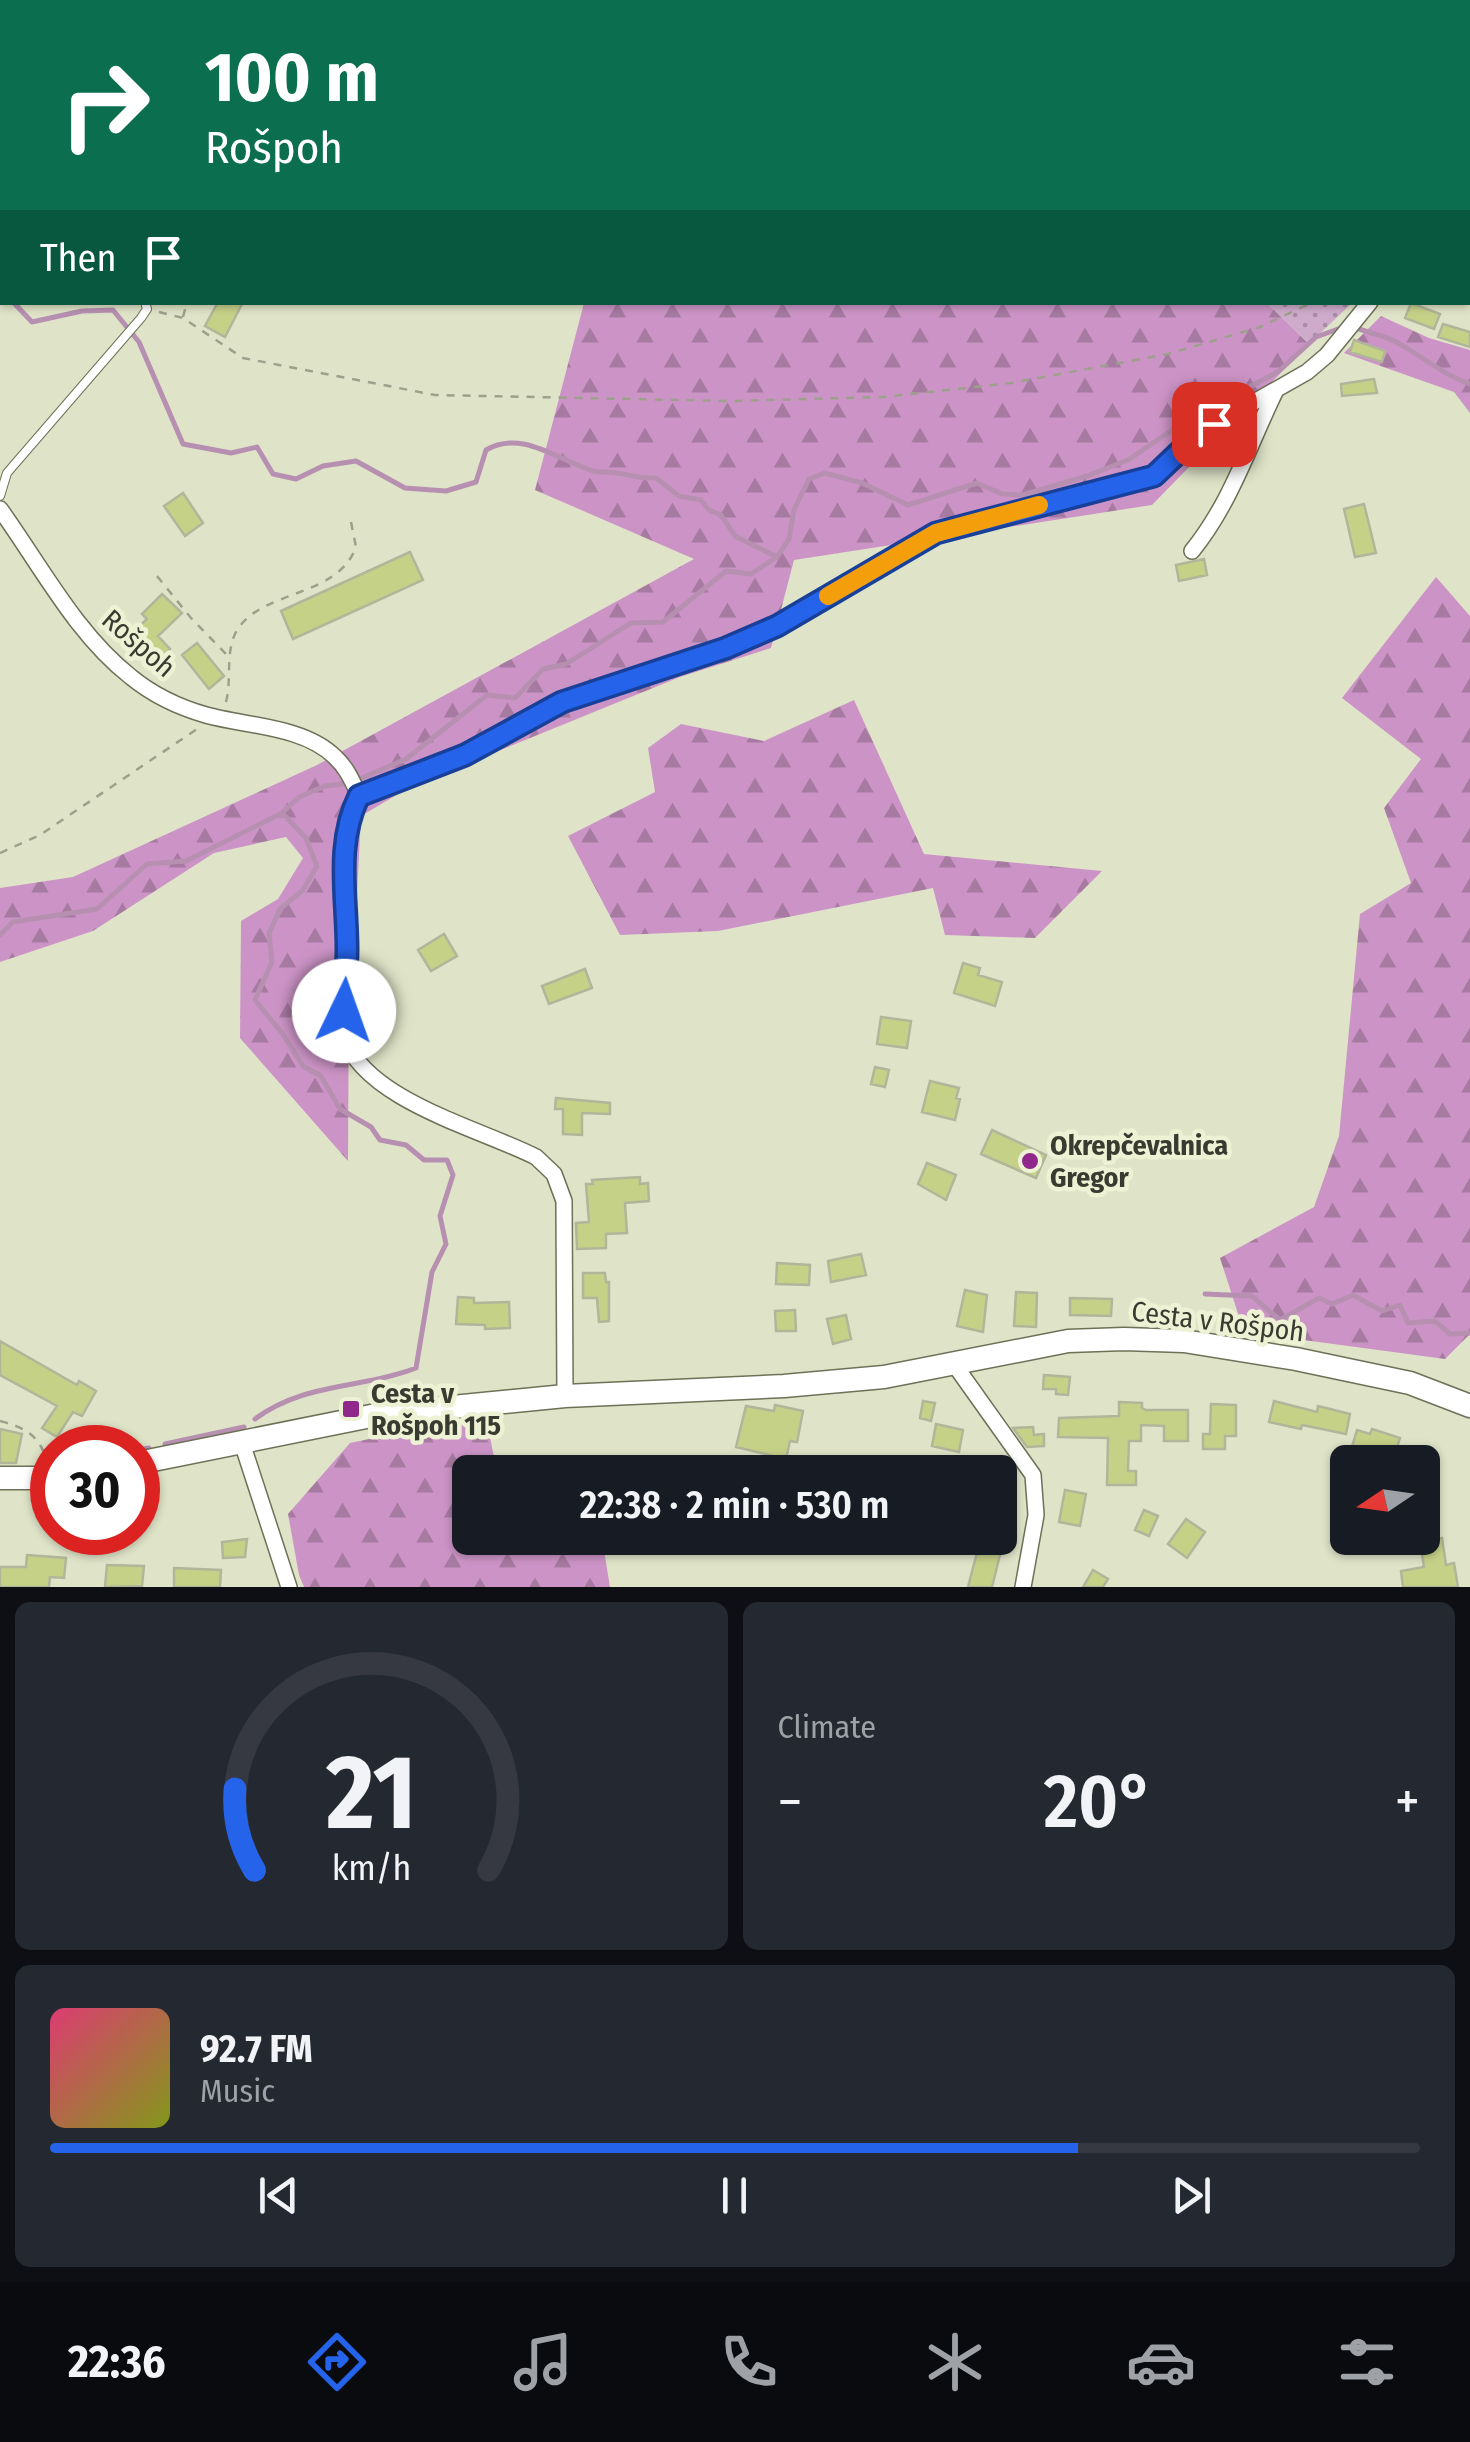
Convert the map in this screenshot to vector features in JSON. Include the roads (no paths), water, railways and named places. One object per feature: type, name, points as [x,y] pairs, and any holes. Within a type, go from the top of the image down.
[{"type":"street","points":[[565,1396],[564,1200],[554,1174],[524,1150],[390,1092],[360,1066],[344,1036],[344,854],[354,784],[465,755],[562,702],[726,648],[777,626],[936,533],[1154,476],[1196,436],[1308,372],[1342,338],[1365,307]]},
{"type":"street","points":[[1192,551],[1231,493],[1276,390]]},
{"type":"street","name":"Rošpoh","points":[[0,510],[84,630],[108,657],[151,692],[170,703],[215,717],[306,740],[333,754],[354,784]]},
{"type":"street","name":"Cesta v Rošpoh","points":[[160,1459],[381,1414],[565,1396],[784,1386],[884,1377],[1068,1342],[1124,1339],[1184,1341],[1296,1359],[1410,1382],[1470,1406]]},
{"type":"street","points":[[954,1364],[1033,1474],[1036,1515],[1023,1587]]},
{"type":"street","points":[[242,1444],[289,1587]]},
{"type":"street","points":[[1,1480],[30,1479]]},
{"type":"lane","points":[[0,496],[3,474],[113,351],[144,310]]},
{"type":"waterway","points":[[16,305],[32,322],[82,311],[113,310],[139,342],[183,444],[231,453],[257,447],[273,474],[296,479],[323,466],[356,461],[405,488],[446,491],[476,482],[486,450],[499,444],[526,445],[593,471],[656,478],[679,496],[701,500],[709,510],[721,515],[735,536],[777,557]]},
{"type":"waterway","points":[[0,935],[13,922],[97,909],[147,864],[186,861],[282,813],[299,797],[325,786],[350,783],[406,759],[487,695],[515,698],[543,669],[566,664],[631,623],[663,622],[726,571],[751,574],[777,557],[789,539],[794,510],[809,479],[825,473],[862,483],[908,505],[977,483],[1002,494],[1023,495],[1128,460],[1181,424],[1279,371],[1316,337],[1349,325],[1394,341],[1470,384]]},
{"type":"waterway","points":[[255,1419],[293,1398],[416,1368],[432,1272],[446,1244],[440,1216],[453,1175],[447,1160],[424,1160],[406,1145],[380,1140],[371,1127],[340,1109],[321,1076],[303,1066],[255,1000],[272,962],[269,933],[280,909],[303,890],[317,866],[306,838],[282,813]]},
{"type":"waterway","points":[[1205,1294],[1252,1296],[1280,1320],[1319,1298],[1332,1304],[1353,1295],[1382,1311],[1400,1305],[1408,1323],[1435,1321],[1450,1334],[1470,1333]]},
{"type":"waterway","points":[[165,1444],[244,1427]]},
{"type":"place","name":"Okrepčevalnica Gregor","points":[[1030,1161]]},
{"type":"place","name":"Cesta v Rošpoh 115","points":[[351,1409]]}]
